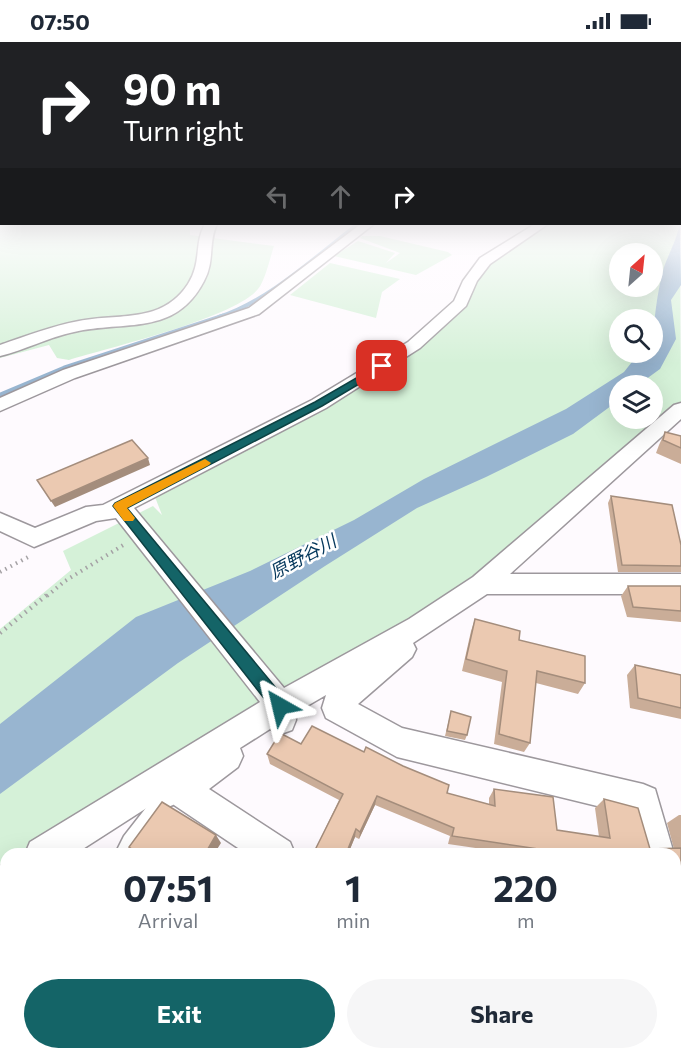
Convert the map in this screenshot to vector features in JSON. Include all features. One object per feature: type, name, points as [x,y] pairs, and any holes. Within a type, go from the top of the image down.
[{"type":"street","points":[[0,351],[41,335],[87,325],[164,314],[177,305],[196,283],[201,269]]},
{"type":"street","points":[[0,405],[69,375],[254,311],[308,269]]},
{"type":"street","points":[[0,521],[34,538],[94,513],[106,513],[319,404],[414,345],[461,303],[470,281],[479,269]]},
{"type":"street","points":[[51,848],[273,696],[418,627],[482,584],[681,409]]},
{"type":"street","points":[[119,506],[273,696],[282,719],[196,778],[186,793],[269,848]]},
{"type":"street","points":[[482,584],[681,584]]},
{"type":"street","points":[[418,627],[417,637],[337,703],[337,708],[397,742],[643,801],[655,848]]},
{"type":"lane","points":[[127,848],[162,801],[188,790]]},
{"type":"path","points":[[0,633],[65,581],[143,537]]},
{"type":"green space","points":[[0,269],[267,269],[261,285],[245,300],[224,311],[170,331],[69,360],[57,358],[49,345],[0,358]]},
{"type":"green space","points":[[322,269],[358,269],[400,279],[382,292],[376,318],[290,295]]},
{"type":"green space","points":[[392,269],[426,269],[416,275]]},
{"type":"green space","points":[[485,269],[609,269],[609,297],[663,297],[663,269],[680,269],[681,408],[663,424],[663,375],[609,375],[609,429],[657,429],[482,584],[31,848],[0,848],[0,629],[71,570],[63,551],[153,506],[162,515],[155,497],[317,413],[426,335],[470,281]]},
{"type":"water","points":[[664,269],[681,269],[681,285],[671,300],[676,339],[660,369],[652,375],[619,375],[631,363],[663,363],[663,309],[656,309],[658,297],[663,297]]},
{"type":"water","name":"原野谷川","points":[[609,382],[609,407],[573,434],[417,508],[178,663],[0,794],[0,724],[136,617],[250,571],[354,520],[424,479],[566,409]]},
{"type":"building","points":[[665,432],[681,436],[681,448],[663,440]]},
{"type":"building","points":[[132,440],[148,458],[51,501],[37,480]]},
{"type":"building","points":[[611,496],[672,505],[681,545],[681,566],[622,565]]},
{"type":"building","points":[[628,586],[681,586],[681,611],[633,607]]},
{"type":"building","points":[[475,619],[520,631],[519,640],[585,656],[585,683],[537,671],[530,743],[499,734],[507,671],[466,659]]},
{"type":"building","points":[[635,665],[681,675],[681,708],[638,698]]},
{"type":"building","points":[[451,711],[471,717],[467,735],[447,731]]},
{"type":"building","points":[[312,726],[364,752],[366,747],[403,766],[449,785],[447,793],[495,806],[494,789],[553,797],[557,830],[610,838],[604,799],[638,808],[650,848],[532,848],[452,836],[454,828],[377,796],[360,832],[356,829],[348,848],[316,848],[343,794],[267,754],[280,733],[301,744]]},
{"type":"building","points":[[162,802],[216,835],[208,848],[129,847]]},
{"type":"waterway","points":[[219,317],[256,300],[300,269]]},
{"type":"waterway","points":[[0,395],[64,368],[223,316]]},
{"type":"slow traffic","points":[[128,518],[119,506],[205,463]]},
{"type":"route","points":[[280,706],[119,506],[319,404],[382,366]]}]
